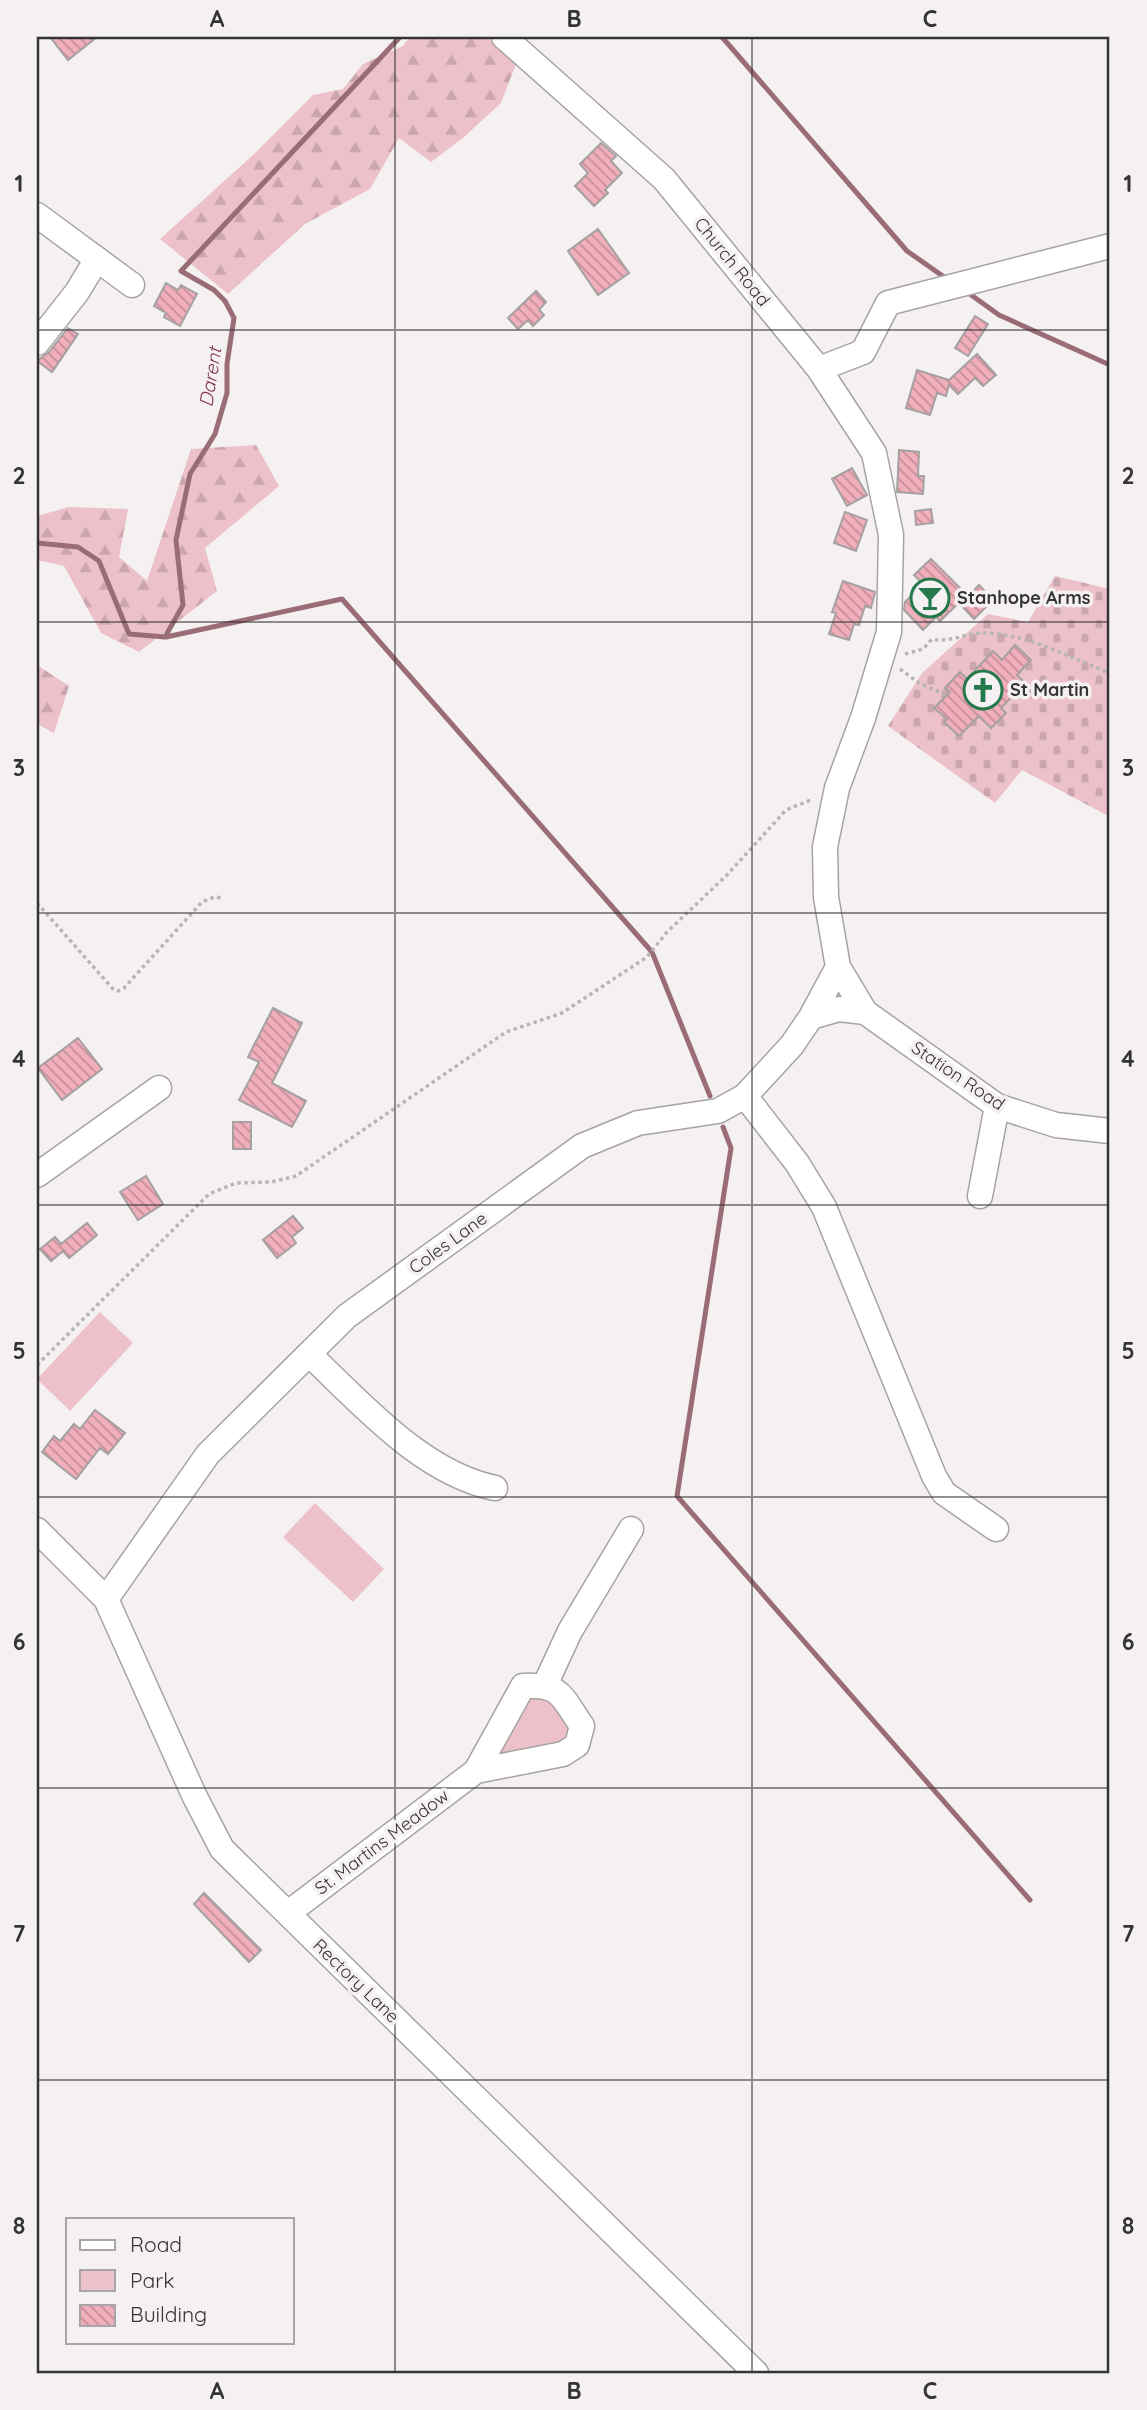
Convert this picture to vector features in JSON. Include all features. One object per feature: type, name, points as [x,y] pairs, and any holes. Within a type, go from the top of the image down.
[{"type":"street","name":"Church Road","points":[[504,37],[664,179],[819,369],[874,453],[891,535],[889,632],[863,718],[837,789],[825,847],[826,897],[838,967]]},
{"type":"street","points":[[37,215],[132,285]]},
{"type":"street","points":[[819,369],[863,352],[888,303],[1110,246]]},
{"type":"street","points":[[37,343],[77,292],[97,260]]},
{"type":"street","name":"Station Road","points":[[838,967],[865,1012],[997,1106],[1056,1125],[1110,1131]]},
{"type":"street","name":"Coles Lane","points":[[106,1600],[208,1454],[347,1316],[582,1146],[638,1123],[718,1111],[745,1096],[792,1045],[811,1017],[838,967]]},
{"type":"street","points":[[811,1017],[839,1009],[865,1012]]},
{"type":"street","points":[[37,1175],[159,1088]]},
{"type":"street","points":[[745,1096],[797,1163],[824,1207],[934,1476],[944,1493],[996,1529]]},
{"type":"street","points":[[980,1196],[997,1106]]},
{"type":"street","points":[[310,1355],[378,1420],[440,1467],[479,1485],[495,1488]]},
{"type":"street","points":[[545,1685],[570,1631],[631,1529]]},
{"type":"street","name":"Rectory Lane","points":[[37,1530],[106,1600],[194,1795],[222,1849],[757,2373]]},
{"type":"street","name":"St. Martins Meadow","points":[[288,1913],[476,1771],[523,1686],[545,1685],[556,1690],[582,1726],[577,1745],[563,1754],[476,1771]]},
{"type":"path","points":[[882,654],[898,656],[923,649],[932,639],[944,642],[980,633],[1026,638],[1110,673]]},
{"type":"path","points":[[882,654],[919,684],[946,695]]},
{"type":"path","points":[[37,1365],[209,1194],[236,1183],[271,1182],[296,1176],[506,1032],[562,1013],[646,957],[667,932],[727,875],[786,810],[837,789]]},
{"type":"path","points":[[37,903],[113,989],[118,991],[124,988],[202,902],[214,897],[224,898]]},
{"type":"green space","points":[[410,37],[487,37],[516,64],[501,103],[463,138],[431,162],[399,138],[370,189],[305,224],[228,294],[160,239],[253,155],[313,95],[343,89],[363,64],[403,46]]},
{"type":"green space","points":[[256,445],[279,486],[205,548],[217,591],[139,652],[101,633],[64,566],[37,560],[37,516],[69,507],[128,509],[119,557],[147,581],[191,449]]},
{"type":"green space","points":[[1055,576],[1110,589],[1110,817],[1022,770],[995,803],[888,726],[922,673],[988,614],[1028,622]]},
{"type":"green space","points":[[37,665],[69,686],[54,733],[37,724]]},
{"type":"green space","points":[[100,1312],[133,1343],[70,1411],[37,1379]]},
{"type":"green space","points":[[315,1503],[384,1569],[353,1602],[283,1537]]},
{"type":"green space","points":[[543,1693],[570,1724],[567,1741],[558,1747],[503,1754],[501,1751],[530,1694]]},
{"type":"building","points":[[50,37],[97,37],[68,60]]},
{"type":"building","points":[[601,143],[616,156],[611,161],[622,173],[605,190],[608,193],[594,206],[575,186],[588,173],[580,164]]},
{"type":"building","points":[[598,229],[629,273],[598,295],[568,251]]},
{"type":"building","points":[[166,283],[178,290],[181,285],[197,294],[180,326],[164,317],[166,313],[154,306]]},
{"type":"building","points":[[536,291],[546,302],[539,310],[544,315],[533,326],[528,320],[518,329],[508,318]]},
{"type":"building","points":[[975,316],[988,324],[968,356],[955,348]]},
{"type":"building","points":[[68,328],[78,334],[52,372],[37,361],[49,352]]},
{"type":"building","points":[[977,354],[996,375],[983,386],[975,378],[958,394],[949,385],[946,396],[937,393],[930,415],[906,408],[917,370],[949,380]]},
{"type":"building","points":[[899,450],[919,452],[918,476],[924,476],[923,494],[897,492]]},
{"type":"building","points":[[852,468],[867,495],[847,506],[832,479]]},
{"type":"building","points":[[931,509],[933,523],[916,525],[915,511]]},
{"type":"building","points":[[845,512],[867,520],[856,551],[834,543]]},
{"type":"building","name":"Stanhope Arms","points":[[931,559],[967,595],[940,621],[936,617],[923,630],[904,610],[905,602],[923,584],[914,575]]},
{"type":"building","points":[[843,581],[875,592],[871,608],[865,606],[859,625],[854,624],[849,640],[829,634],[836,613],[832,612]]},
{"type":"building","points":[[979,585],[993,600],[974,619],[960,604]]},
{"type":"building","name":"St Martin","points":[[1015,645],[1031,660],[1017,675],[1025,683],[1001,708],[1006,713],[991,728],[979,716],[959,736],[944,722],[947,719],[934,708],[950,692],[945,688],[960,672],[967,679],[993,651],[1002,660]]},
{"type":"building","points":[[273,1008],[302,1023],[272,1083],[306,1101],[292,1127],[239,1100],[259,1062],[248,1057]]},
{"type":"building","points":[[78,1038],[102,1069],[62,1100],[38,1068]]},
{"type":"building","points":[[233,1122],[251,1122],[251,1149],[233,1149]]},
{"type":"building","points":[[146,1176],[163,1204],[138,1220],[120,1192]]},
{"type":"building","points":[[293,1216],[303,1228],[292,1237],[296,1243],[277,1258],[263,1240]]},
{"type":"building","points":[[87,1223],[97,1235],[69,1258],[63,1251],[51,1261],[40,1249],[55,1237],[61,1244]]},
{"type":"building","points":[[95,1410],[125,1433],[108,1454],[100,1448],[76,1479],[42,1452],[54,1436],[60,1441],[74,1424],[80,1429]]},
{"type":"building","points":[[204,1893],[261,1950],[249,1962],[194,1904]]},
{"type":"waterway","name":"Darent","points":[[37,543],[78,547],[99,561],[129,634],[165,637],[183,605],[176,540],[190,474],[215,434],[227,393],[227,364],[234,318],[225,301],[214,290],[181,271],[400,37]]},
{"type":"waterway","points":[[722,37],[907,251],[947,279]]},
{"type":"waterway","points":[[967,292],[999,315],[1110,365]]},
{"type":"waterway","points":[[166,637],[342,599],[652,952],[710,1096]]},
{"type":"waterway","points":[[723,1127],[731,1148],[677,1496],[1030,1900]]},
{"type":"place","name":"Stanhope Arms","points":[[930,598]]},
{"type":"place","name":"St Martin","points":[[983,690]]}]
